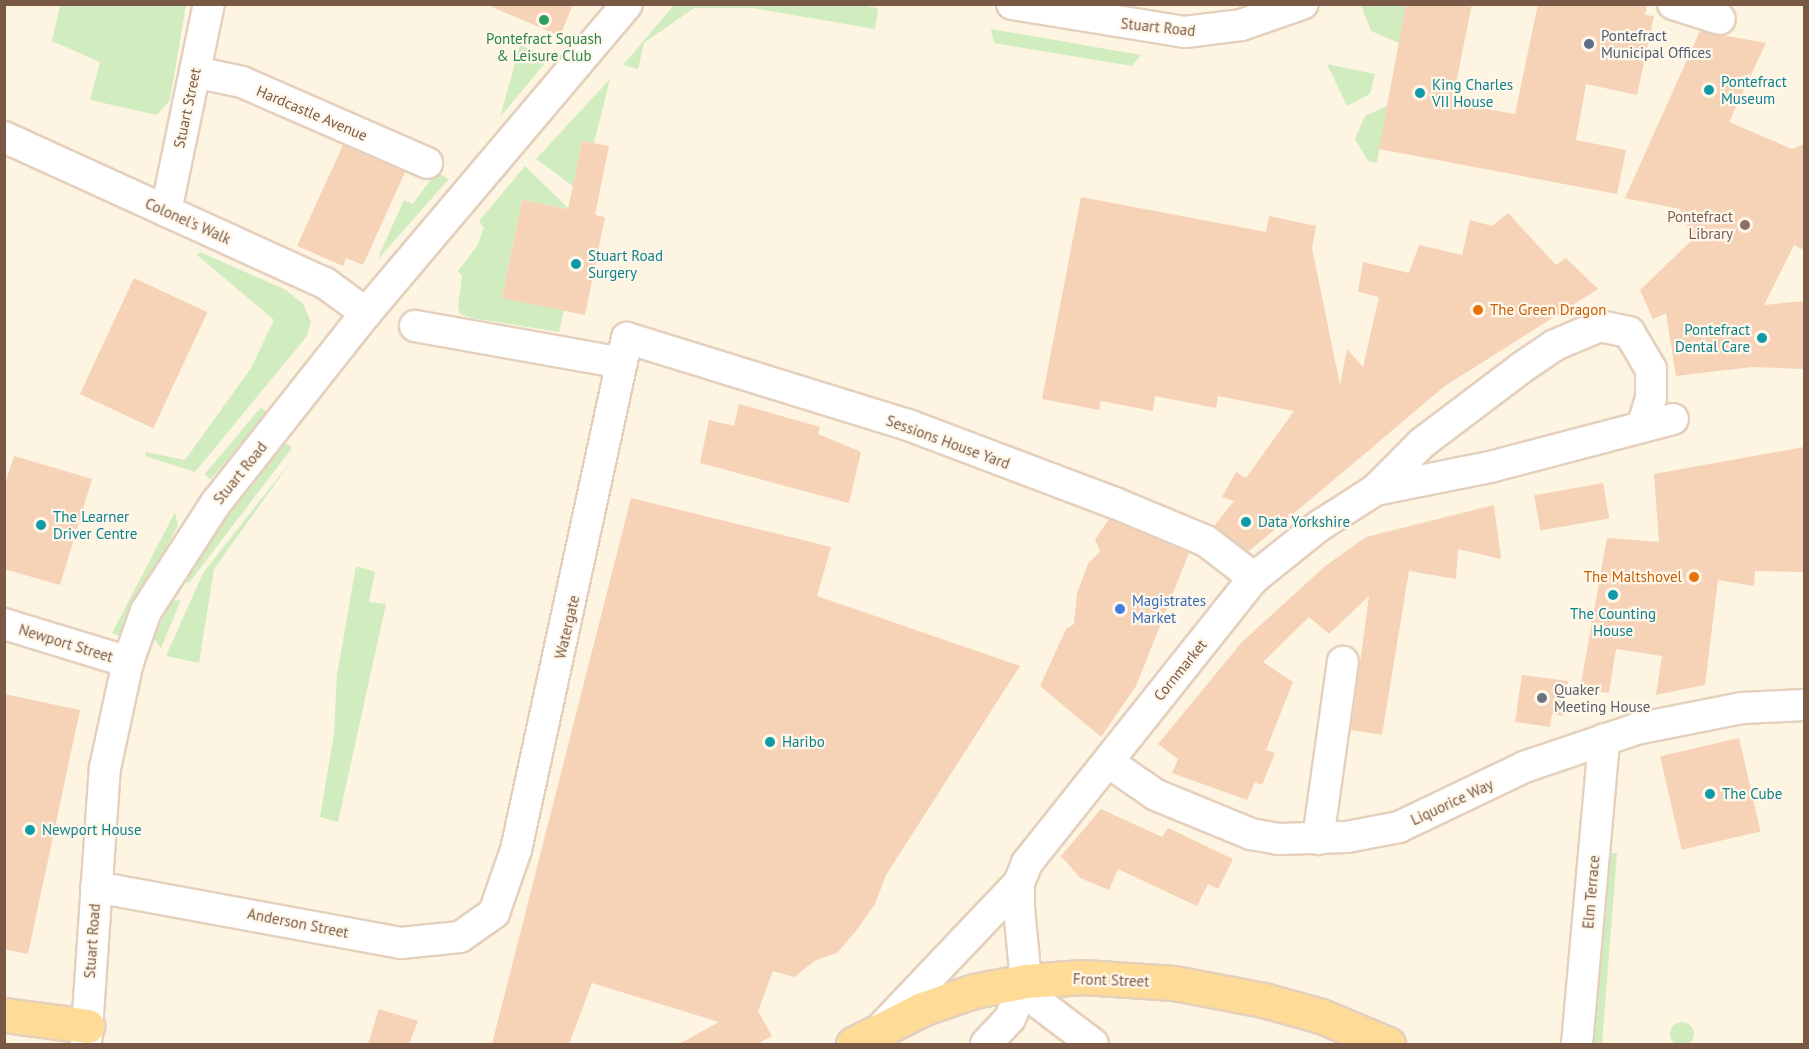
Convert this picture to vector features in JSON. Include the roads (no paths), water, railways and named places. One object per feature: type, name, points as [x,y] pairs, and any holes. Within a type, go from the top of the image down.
[{"type":"main road","name":"Front Street","points":[[866,1038],[942,1002],[1026,981],[1113,977],[1174,983],[1263,1000],[1381,1041]]},
{"type":"main road","points":[[1263,1000],[1327,1044]]},
{"type":"main road","points":[[4,1015],[87,1035]]},
{"type":"street","name":"Stuart Street","points":[[166,211],[209,4]]},
{"type":"street","name":"Stuart Road","points":[[87,1035],[105,768],[128,662],[146,611],[203,519],[366,314],[627,4]]},
{"type":"street","name":"Stuart Road","points":[[1012,4],[1185,32],[1241,26],[1302,4]]},
{"type":"street","points":[[1673,4],[1720,19]]},
{"type":"street","name":"Hardcastle Avenue","points":[[195,72],[242,82],[427,163]]},
{"type":"street","name":"Colonel's Walk","points":[[4,137],[325,283],[366,314]]},
{"type":"street","points":[[415,326],[447,318],[624,351]]},
{"type":"street","name":"Cornmarket","points":[[866,1038],[1019,883],[1035,851],[1254,578],[1319,526],[1375,490],[1422,444],[1555,345],[1600,326],[1637,329],[1651,369],[1650,398],[1643,424]]},
{"type":"street","name":"Sessions House Yard","points":[[624,351],[911,426],[1182,529],[1221,551],[1254,578]]},
{"type":"street","name":"Watergate","points":[[494,913],[516,850],[624,351]]},
{"type":"street","name":"Cornmarket","points":[[1375,490],[1490,466],[1643,424],[1673,419]]},
{"type":"street","name":"Newport Street","points":[[4,624],[128,662]]},
{"type":"street","points":[[1318,839],[1343,662]]},
{"type":"street","name":"Liquorice Way","points":[[1108,762],[1156,795],[1251,834],[1318,839],[1399,827],[1524,767],[1604,739],[1684,717],[1804,705]]},
{"type":"street","name":"Elm Terrace","points":[[1577,1044],[1604,739]]},
{"type":"street","points":[[1019,883],[1026,981],[1040,1004],[1093,1044]]},
{"type":"street","name":"Anderson Street","points":[[96,886],[401,943],[460,937],[494,913]]},
{"type":"street","points":[[986,1044],[1010,1018],[1026,981]]},
{"type":"place","name":"Pontefract Squash & Leisure Club","points":[[544,20]]},
{"type":"place","name":"Pontefract Municipal Offices","points":[[1589,44]]},
{"type":"place","name":"Pontefract Museum","points":[[1709,90]]},
{"type":"place","name":"King Charles VII House","points":[[1420,93]]},
{"type":"place","name":"Pontefract Library","points":[[1745,225]]},
{"type":"place","name":"Stuart Road Surgery","points":[[576,264]]},
{"type":"place","name":"The Green Dragon","points":[[1478,310]]},
{"type":"place","name":"Pontefract Dental Care","points":[[1762,338]]},
{"type":"place","name":"Data Yorkshire","points":[[1246,522]]},
{"type":"place","name":"The Learner Driver Centre","points":[[41,525]]},
{"type":"place","name":"The Maltshovel","points":[[1694,577]]},
{"type":"place","name":"The Counting House","points":[[1613,595]]},
{"type":"place","name":"Magistrates Market","points":[[1120,609]]},
{"type":"place","name":"Quaker Meeting House","points":[[1542,698]]},
{"type":"place","name":"Haribo","points":[[770,742]]},
{"type":"place","name":"The Cube","points":[[1710,794]]},
{"type":"place","name":"Newport House","points":[[30,830]]}]
